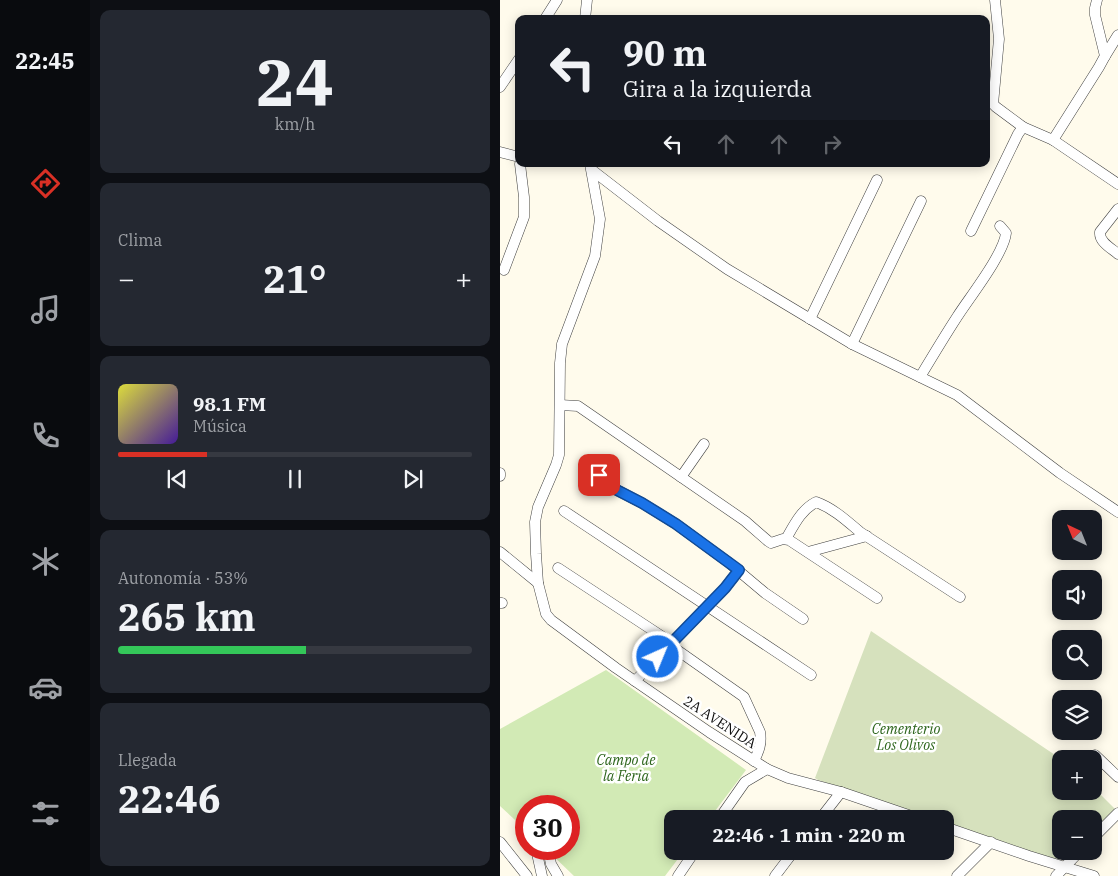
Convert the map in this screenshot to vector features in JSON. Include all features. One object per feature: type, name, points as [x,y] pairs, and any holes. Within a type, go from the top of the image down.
[{"type":"street","points":[[547,15],[557,0]]},
{"type":"street","points":[[585,15],[587,0]]},
{"type":"street","points":[[995,0],[999,39],[993,104],[1023,127],[1053,140],[1118,184]]},
{"type":"street","points":[[1097,0],[1095,15],[1104,56]]},
{"type":"street","points":[[1053,140],[1118,35]]},
{"type":"street","points":[[500,88],[515,64]]},
{"type":"street","points":[[971,231],[1023,127]]},
{"type":"street","points":[[500,152],[515,156]]},
{"type":"street","points":[[504,270],[524,217],[524,196],[520,167]]},
{"type":"street","points":[[591,167],[658,221],[727,268],[852,344],[957,395],[1060,473],[1118,512]]},
{"type":"street","name":"2A AVENIDA","points":[[591,167],[600,219],[595,256],[562,344],[558,455],[556,465],[538,507],[535,522],[538,583],[546,614],[551,620],[635,681],[767,769],[788,778],[841,792],[894,810]]},
{"type":"street","points":[[810,318],[877,180]]},
{"type":"street","points":[[852,344],[921,201]]},
{"type":"street","points":[[1118,209],[1100,232],[1101,240],[1118,254]]},
{"type":"street","points":[[920,377],[997,257],[1005,240],[1006,233],[1000,226]]},
{"type":"street","points":[[560,406],[578,406],[745,520],[768,541],[786,539],[877,598]]},
{"type":"street","points":[[681,476],[704,444]]},
{"type":"street","points":[[588,464],[609,486],[676,524],[739,570],[765,593],[803,618]]},
{"type":"street","points":[[786,539],[800,516],[816,502],[822,504],[860,532],[960,597]]},
{"type":"street","points":[[564,512],[811,674]]},
{"type":"street","points":[[808,552],[867,536]]},
{"type":"street","points":[[500,552],[538,583]]},
{"type":"street","points":[[558,568],[671,644],[744,697],[761,738],[754,760]]},
{"type":"street","points":[[635,681],[725,588],[739,570]]},
{"type":"street","points":[[1102,761],[1118,777]]},
{"type":"street","points":[[725,810],[745,782],[767,769]]},
{"type":"street","points":[[827,810],[841,792]]},
{"type":"street","points":[[1102,829],[1118,813]]},
{"type":"street","points":[[954,830],[1028,856],[1094,876]]},
{"type":"street","points":[[500,842],[527,876]]},
{"type":"street","points":[[957,876],[991,842]]},
{"type":"street","points":[[538,860],[542,876]]},
{"type":"street","points":[[550,860],[558,876]]},
{"type":"street","points":[[678,876],[689,860]]},
{"type":"street","points":[[775,876],[787,860]]},
{"type":"street","points":[[1056,876],[1071,860]]},
{"type":"green space","name":"Cementerio Los Olivos","points":[[871,631],[1052,753],[1052,800],[1102,800],[1102,796],[1115,809],[1102,821],[1102,810],[1052,810],[1052,860],[1059,860],[1057,862],[954,827],[954,810],[905,810],[815,778]]},
{"type":"green space","name":"Campo de la Feria","points":[[606,670],[746,770],[716,810],[664,810],[664,860],[677,860],[665,876],[574,876],[557,860],[580,860],[580,795],[515,795],[515,820],[500,806],[500,729]]},
{"type":"route","points":[[599,475],[609,486],[676,524],[739,570],[725,588],[658,657]]}]
